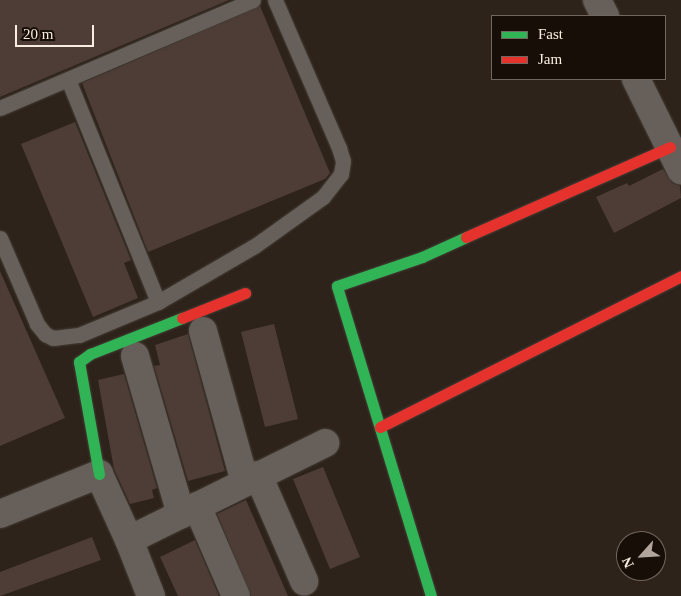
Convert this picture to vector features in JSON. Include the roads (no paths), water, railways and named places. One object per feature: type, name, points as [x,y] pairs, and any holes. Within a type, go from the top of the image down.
[{"type":"street","points":[[597,0],[604,15]]},
{"type":"street","points":[[431,596],[337,286],[422,257],[675,159],[636,80]]},
{"type":"street","points":[[380,427],[681,276]]},
{"type":"street","points":[[152,596],[99,474],[80,362],[90,354],[245,293]]},
{"type":"street","points":[[203,331],[252,478],[304,581]]},
{"type":"street","points":[[135,356],[189,510],[236,596]]},
{"type":"street","points":[[129,540],[325,442]]},
{"type":"street","points":[[0,514],[99,474]]},
{"type":"lane","points":[[0,108],[252,0]]},
{"type":"lane","points":[[0,238],[37,324],[45,334],[53,338],[79,335],[158,302],[256,245],[323,197],[341,174],[343,161],[275,0]]},
{"type":"lane","points":[[68,79],[158,302]]}]
